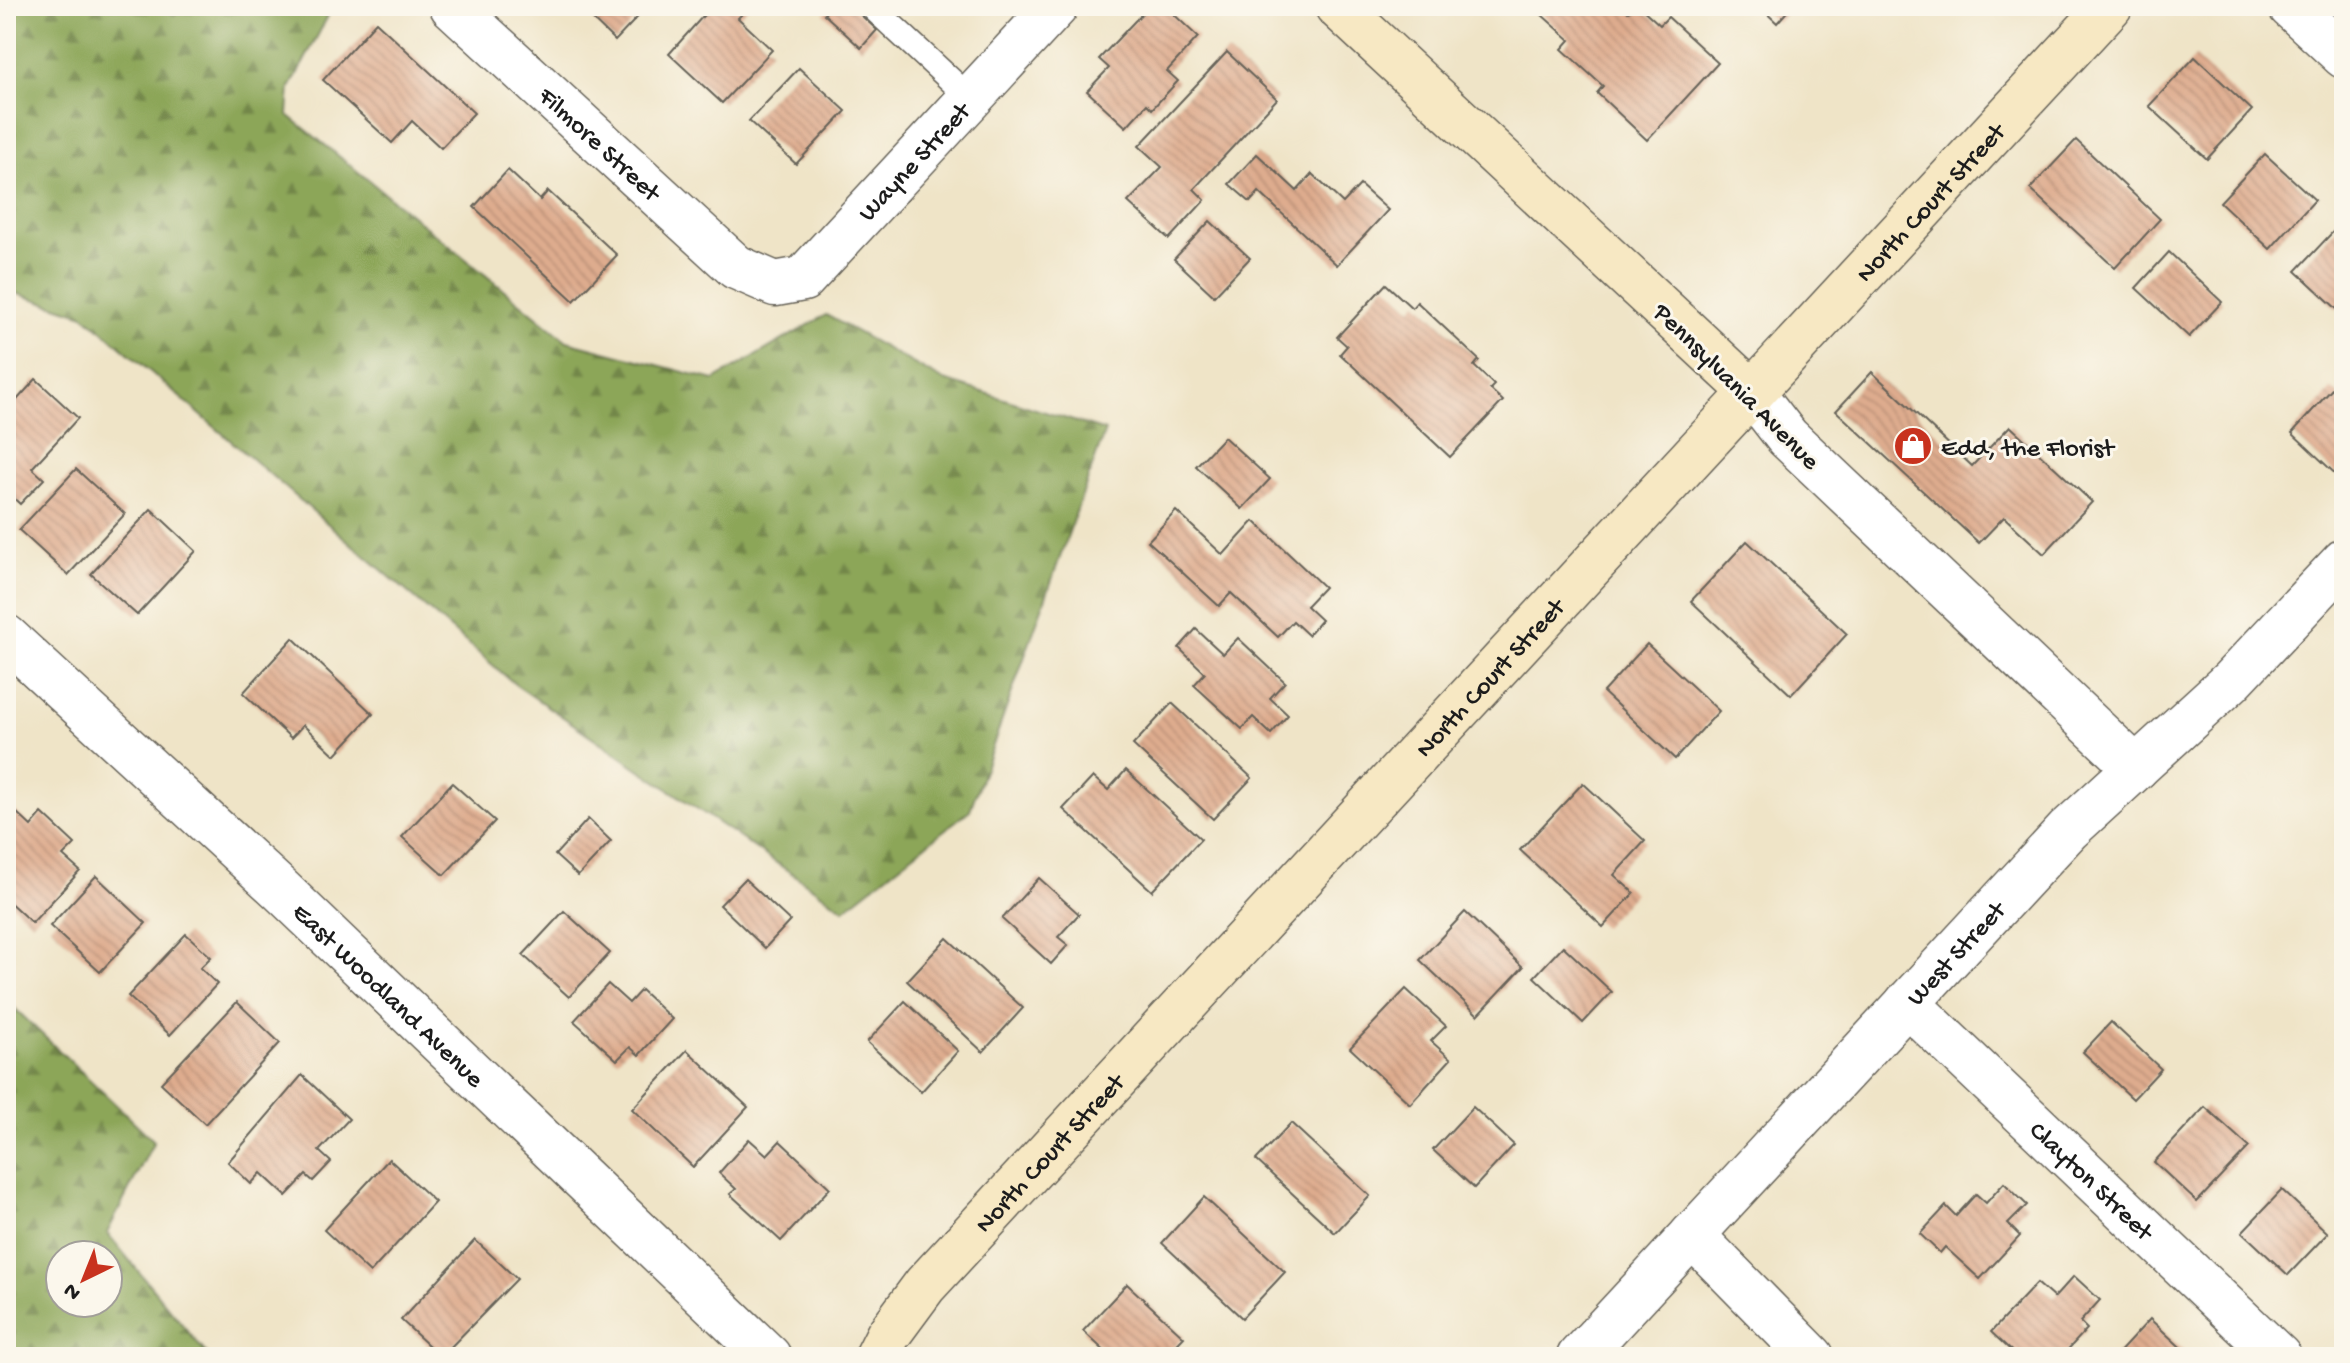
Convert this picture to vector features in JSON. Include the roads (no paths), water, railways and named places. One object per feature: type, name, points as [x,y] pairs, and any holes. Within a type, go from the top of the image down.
[{"type":"main road","name":"Pennsylvania Avenue","points":[[1337,6],[1752,392]]},
{"type":"main road","name":"North Court Street","points":[[877,1357],[888,1335],[925,1285],[2110,6]]},
{"type":"street","name":"Filmore Street","points":[[452,6],[736,267],[754,275]]},
{"type":"street","name":"Wayne Street","points":[[754,275],[775,284],[803,279],[1056,6]]},
{"type":"street","points":[[2290,6],[2344,56]]},
{"type":"street","name":"Pennsylvania Avenue","points":[[1752,392],[1787,437],[2136,768]]},
{"type":"street","name":"West Street","points":[[1579,1357],[2068,830],[2231,681],[2344,561]]},
{"type":"street","name":"East Woodland Avenue","points":[[6,637],[281,890],[769,1357]]},
{"type":"street","name":"Clayton Street","points":[[1907,1003],[2279,1357]]},
{"type":"street","points":[[1692,1235],[1812,1357]]},
{"type":"lane","points":[[871,6],[970,98]]},
{"type":"place","name":"Edd, the Florist","points":[[1913,446]]}]
